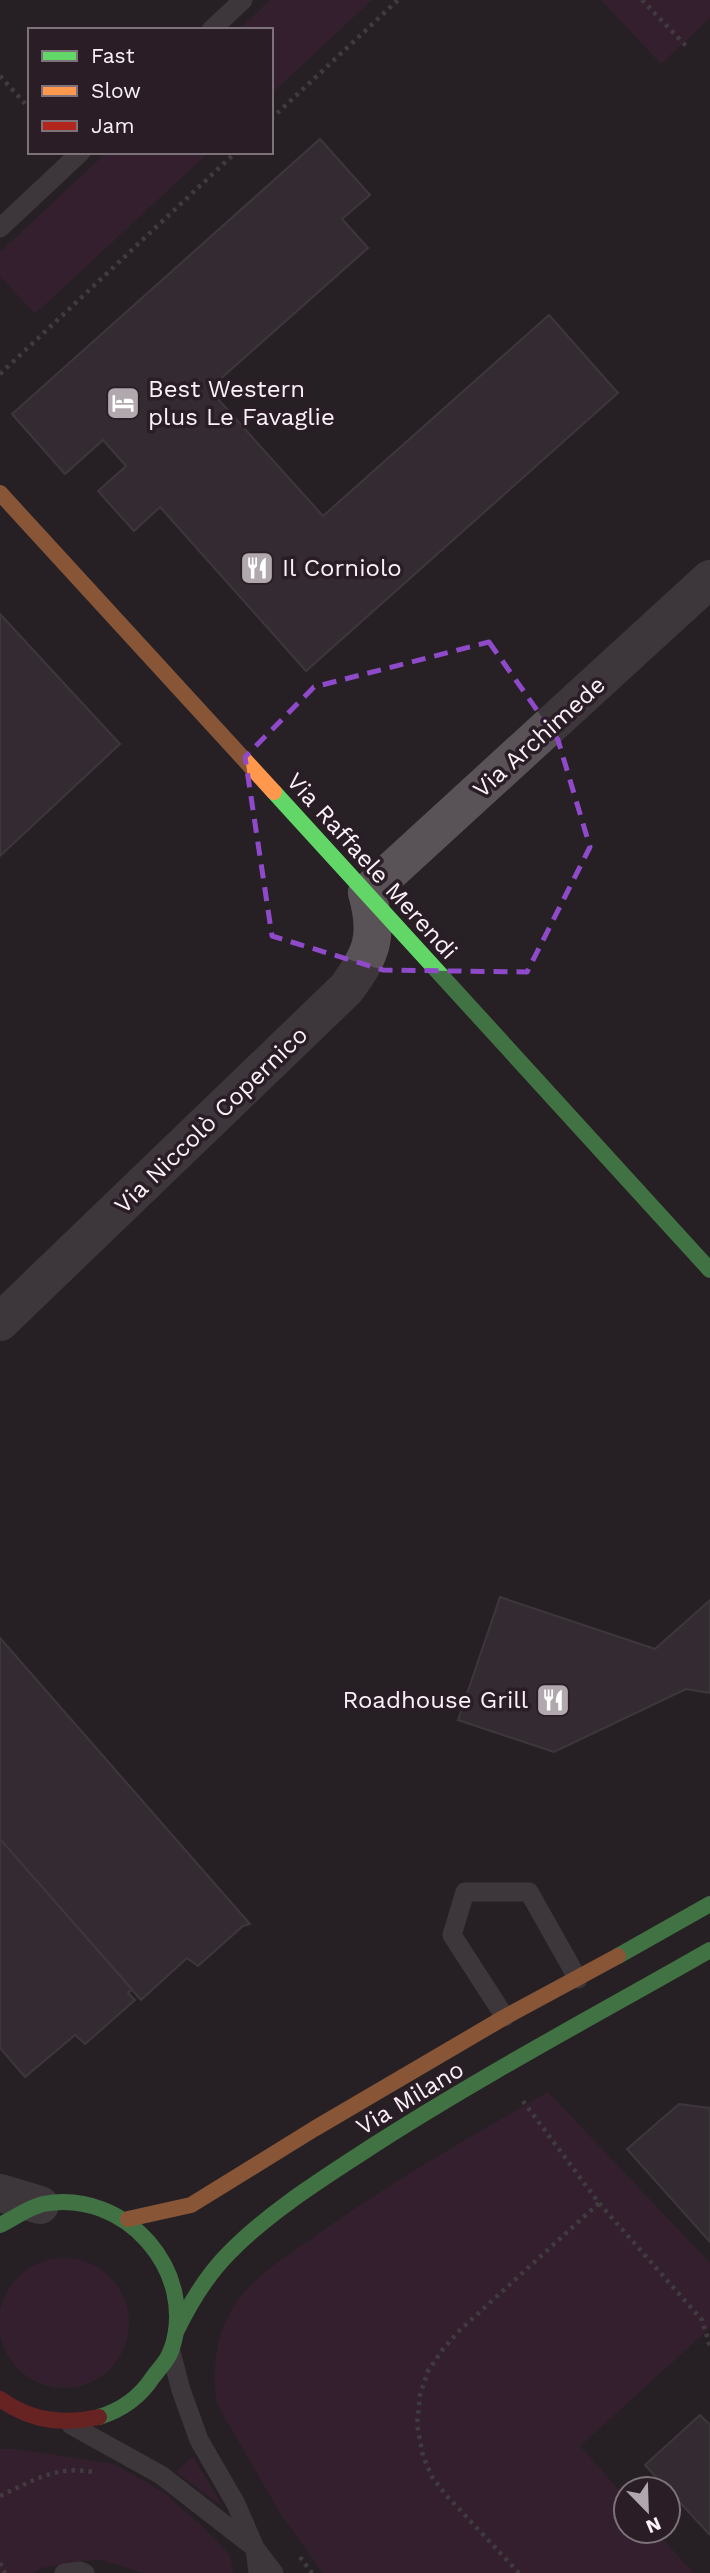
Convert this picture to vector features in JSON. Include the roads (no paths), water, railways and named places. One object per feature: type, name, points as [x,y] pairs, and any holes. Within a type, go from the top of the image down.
[{"type":"main road","name":"Via Raffaele Merendi","points":[[0,493],[710,1270]]},
{"type":"main road","name":"Via Milano","points":[[128,2219],[191,2205],[505,2017],[710,1904]]},
{"type":"main road","name":"Via Milano","points":[[4,2408],[49,2422],[68,2423],[101,2418],[131,2403],[155,2380],[193,2296],[215,2268],[249,2233],[319,2181],[393,2133],[710,1950]]},
{"type":"main road","points":[[0,2225],[12,2216],[40,2205],[71,2202],[100,2207],[128,2219],[152,2241],[169,2268],[177,2300],[173,2341]]},
{"type":"street","name":"Via Archimede","points":[[367,893],[710,579]]},
{"type":"street","name":"Via Niccolò Copernico","points":[[0,1322],[346,989],[369,953],[374,933],[367,893]]},
{"type":"street","points":[[0,2193],[40,2205]]},
{"type":"lane","points":[[213,28],[243,0]]},
{"type":"lane","points":[[0,228],[78,154]]},
{"type":"lane","points":[[505,2017],[452,1935],[465,1892],[529,1892],[578,1979]]},
{"type":"lane","points":[[173,2341],[181,2390],[199,2440],[236,2504],[255,2548],[274,2573]]},
{"type":"lane","points":[[68,2423],[161,2475],[255,2548],[258,2573]]},
{"type":"lane","points":[[64,2573],[85,2573]]},
{"type":"place","name":"Best Western plus Le Favaglie","points":[[123,403]]},
{"type":"place","name":"Il Corniolo","points":[[257,568]]},
{"type":"place","name":"Roadhouse Grill","points":[[553,1700]]}]
